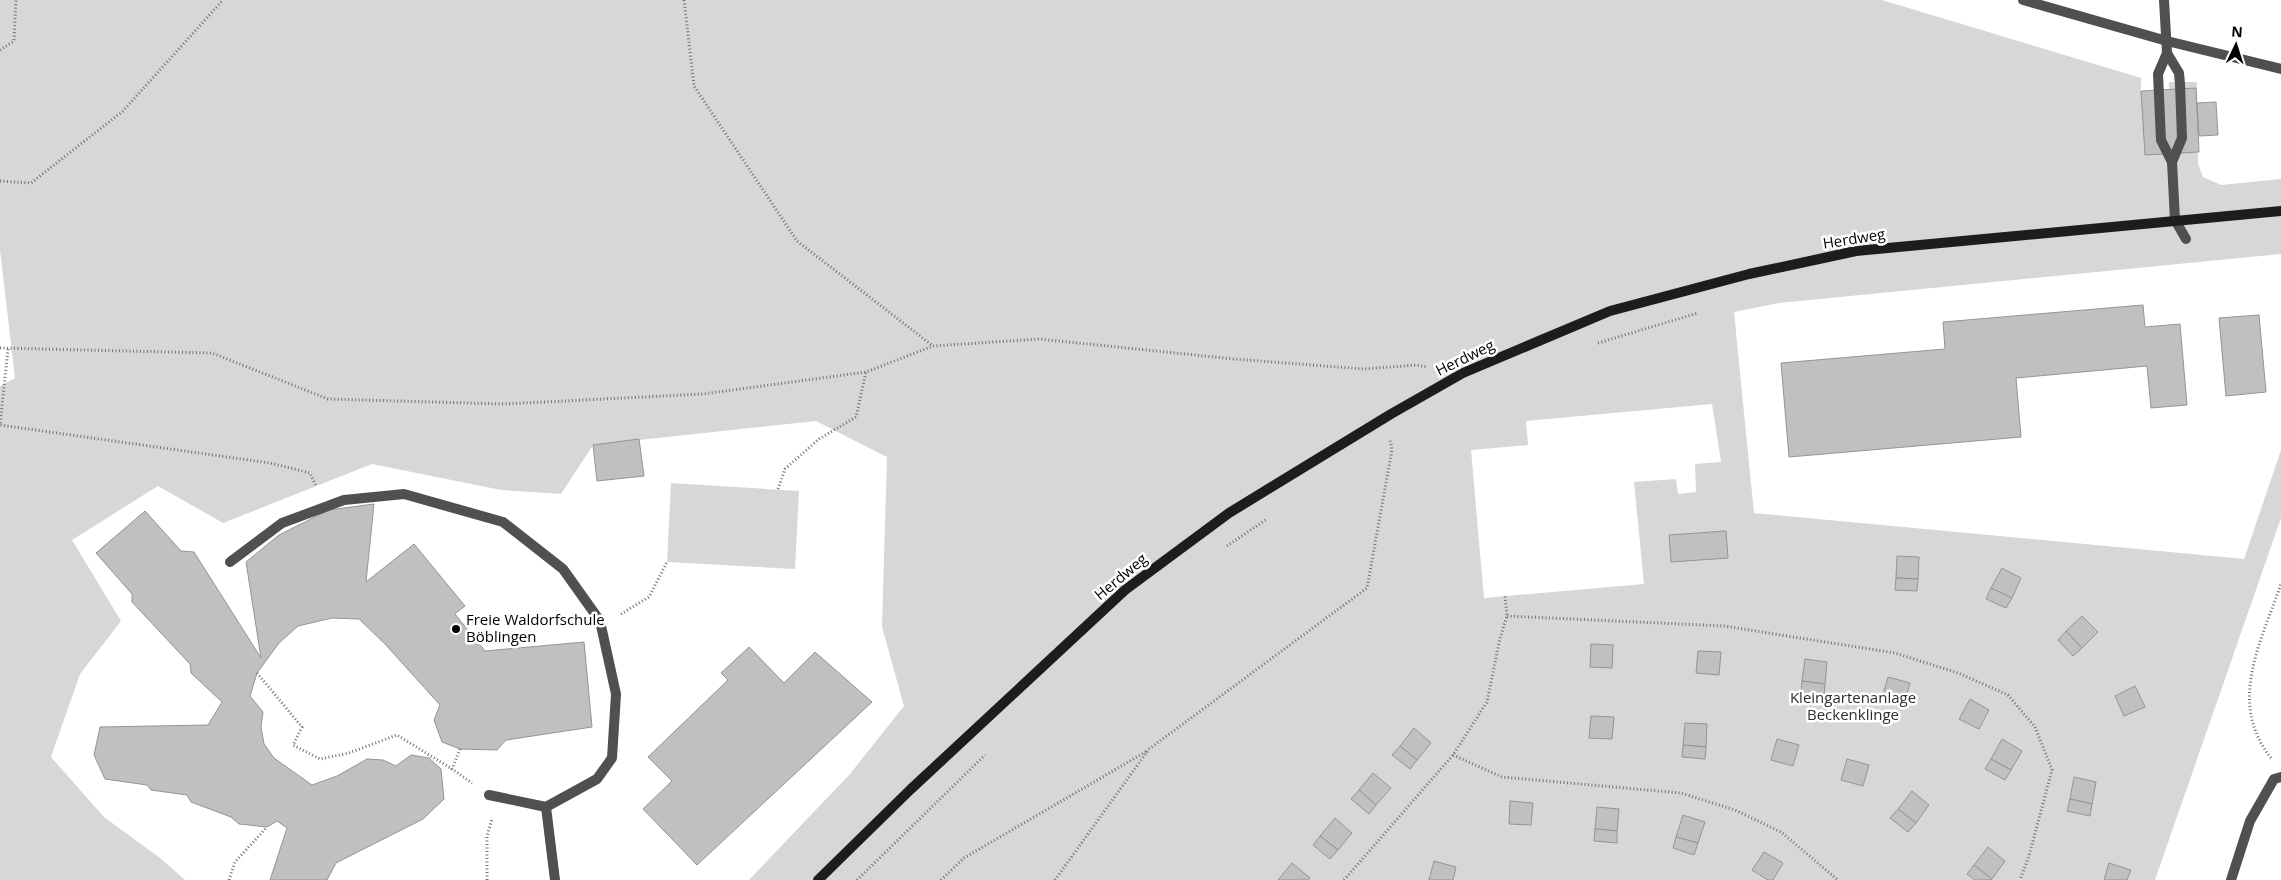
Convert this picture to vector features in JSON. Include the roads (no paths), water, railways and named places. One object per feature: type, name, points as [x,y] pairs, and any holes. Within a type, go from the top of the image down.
[{"type":"street","points":[[2023,0],[2167,41],[2281,69]]},
{"type":"street","points":[[2164,0],[2167,53],[2158,74],[2161,140],[2172,162],[2175,220],[2186,239]]},
{"type":"street","points":[[2167,53],[2179,73],[2180,84],[2182,138],[2172,162]]},
{"type":"street","name":"Herdweg","points":[[818,880],[912,789],[1125,590],[1229,513],[1391,414],[1463,374],[1610,311],[1758,272],[1856,251],[2281,211]]},
{"type":"street","points":[[230,562],[282,523],[344,500],[404,494],[502,522],[563,569],[600,621],[616,694],[612,758],[597,779],[546,807],[494,796]]},
{"type":"street","points":[[2231,880],[2250,821],[2274,779],[2281,777]]},
{"type":"street","points":[[546,807],[554,880]]},
{"type":"place","name":"Freie Waldorfschule Böblingen","points":[[456,629]]},
{"type":"park label","name":"Kleingartenanlage Beckenklinge","points":[[1853,706]]}]
